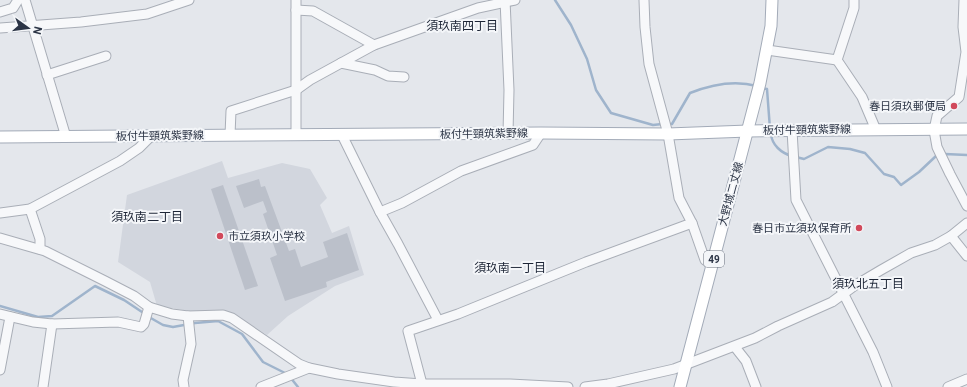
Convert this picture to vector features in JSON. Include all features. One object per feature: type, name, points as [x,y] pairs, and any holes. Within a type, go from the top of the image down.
[{"type":"main road","name":"大野城二丈線","points":[[680,387],[748,131],[767,50],[771,26],[772,0]]},
{"type":"main road","name":"板付牛頸筑紫野線","points":[[0,137],[541,133],[668,134],[792,130],[967,129]]},
{"type":"street","points":[[0,12],[13,8],[18,0]]},
{"type":"street","points":[[25,0],[66,137]]},
{"type":"street","points":[[0,28],[147,14],[189,0]]},
{"type":"street","points":[[230,135],[231,111],[296,90],[310,80],[374,45],[478,8],[515,0]]},
{"type":"street","points":[[644,0],[649,64],[668,134],[679,198],[692,223],[705,260],[712,265]]},
{"type":"street","points":[[837,60],[854,8],[854,0]]},
{"type":"street","points":[[964,0],[963,27],[966,52],[959,97],[937,116],[934,130],[938,147],[967,206]]},
{"type":"street","points":[[505,2],[509,90],[508,134]]},
{"type":"street","points":[[296,135],[296,5],[313,11],[374,45]]},
{"type":"street","points":[[767,50],[837,60],[862,97],[876,130]]},
{"type":"street","points":[[47,75],[106,56]]},
{"type":"street","points":[[341,63],[375,70],[388,76],[404,77]]},
{"type":"street","points":[[792,130],[796,200],[873,352],[888,387]]},
{"type":"street","points":[[380,212],[402,203],[461,171],[533,145],[541,133]]},
{"type":"street","points":[[342,135],[380,212],[438,320]]},
{"type":"street","points":[[0,213],[30,209],[120,161],[139,148],[151,136]]},
{"type":"street","points":[[30,209],[40,239],[40,249]]},
{"type":"street","points":[[422,384],[408,330],[458,314],[586,262],[692,223]]},
{"type":"street","points":[[585,387],[608,384],[686,366],[735,347],[832,302],[861,282],[911,253],[935,245],[966,225]]},
{"type":"street","points":[[951,236],[967,256]]},
{"type":"street","points":[[0,238],[40,249],[134,296],[148,310],[188,316],[223,315],[232,318],[299,364],[309,368],[338,374],[394,382],[568,387]]},
{"type":"street","points":[[0,314],[33,322],[52,324],[118,322],[141,327],[144,324],[148,310]]},
{"type":"street","points":[[184,387],[183,380],[191,344],[188,316]]},
{"type":"street","points":[[0,370],[10,317]]},
{"type":"street","points":[[43,387],[52,324]]},
{"type":"street","points":[[735,347],[746,361],[756,387]]},
{"type":"street","points":[[261,387],[309,368]]},
{"type":"street","points":[[948,387],[967,379]]},
{"type":"shaded area","points":[[222,161],[228,178],[282,163],[310,169],[327,198],[320,205],[332,233],[349,226],[364,275],[335,286],[288,316],[267,335],[231,312],[197,312],[157,306],[150,282],[118,262],[127,195]]},
{"type":"building","points":[[259,179],[261,187],[265,186],[289,251],[295,249],[301,267],[328,257],[323,242],[347,233],[359,270],[326,282],[327,287],[285,301],[270,258],[277,255],[263,214],[267,212],[263,201],[244,208],[236,186]]},
{"type":"building","points":[[223,185],[258,286],[245,290],[211,189]]},
{"type":"waterway","points":[[555,0],[571,25],[587,59],[596,90],[611,113],[653,125],[662,124]]},
{"type":"waterway","points":[[667,124],[672,124],[690,93],[731,83],[757,86]]},
{"type":"waterway","points":[[761,88],[767,89],[770,129]]},
{"type":"waterway","points":[[771,134],[775,145],[784,153],[792,156]]},
{"type":"waterway","points":[[796,157],[804,159],[828,147],[850,149],[865,153],[884,174],[894,177],[901,185],[919,172],[936,156],[945,154],[967,155]]},
{"type":"waterway","points":[[0,306],[38,317],[52,316],[95,286],[124,300],[145,314]]},
{"type":"waterway","points":[[149,317],[163,325],[173,327],[218,321],[242,334],[263,362],[287,374]]},
{"type":"waterway","points":[[290,377],[298,387]]},
{"type":"place","name":"春日須玖郵便局","points":[[954,106]]},
{"type":"place","name":"春日市立須玖保育所","points":[[859,228]]},
{"type":"place","name":"市立須玖小学校","points":[[220,236]]},
{"type":"district","name":"須玖南四丁目","points":[[462,26]]},
{"type":"district","name":"須玖南二丁目","points":[[147,217]]},
{"type":"district","name":"須玖南一丁目","points":[[510,268]]},
{"type":"district","name":"須玖北五丁目","points":[[868,284]]}]
